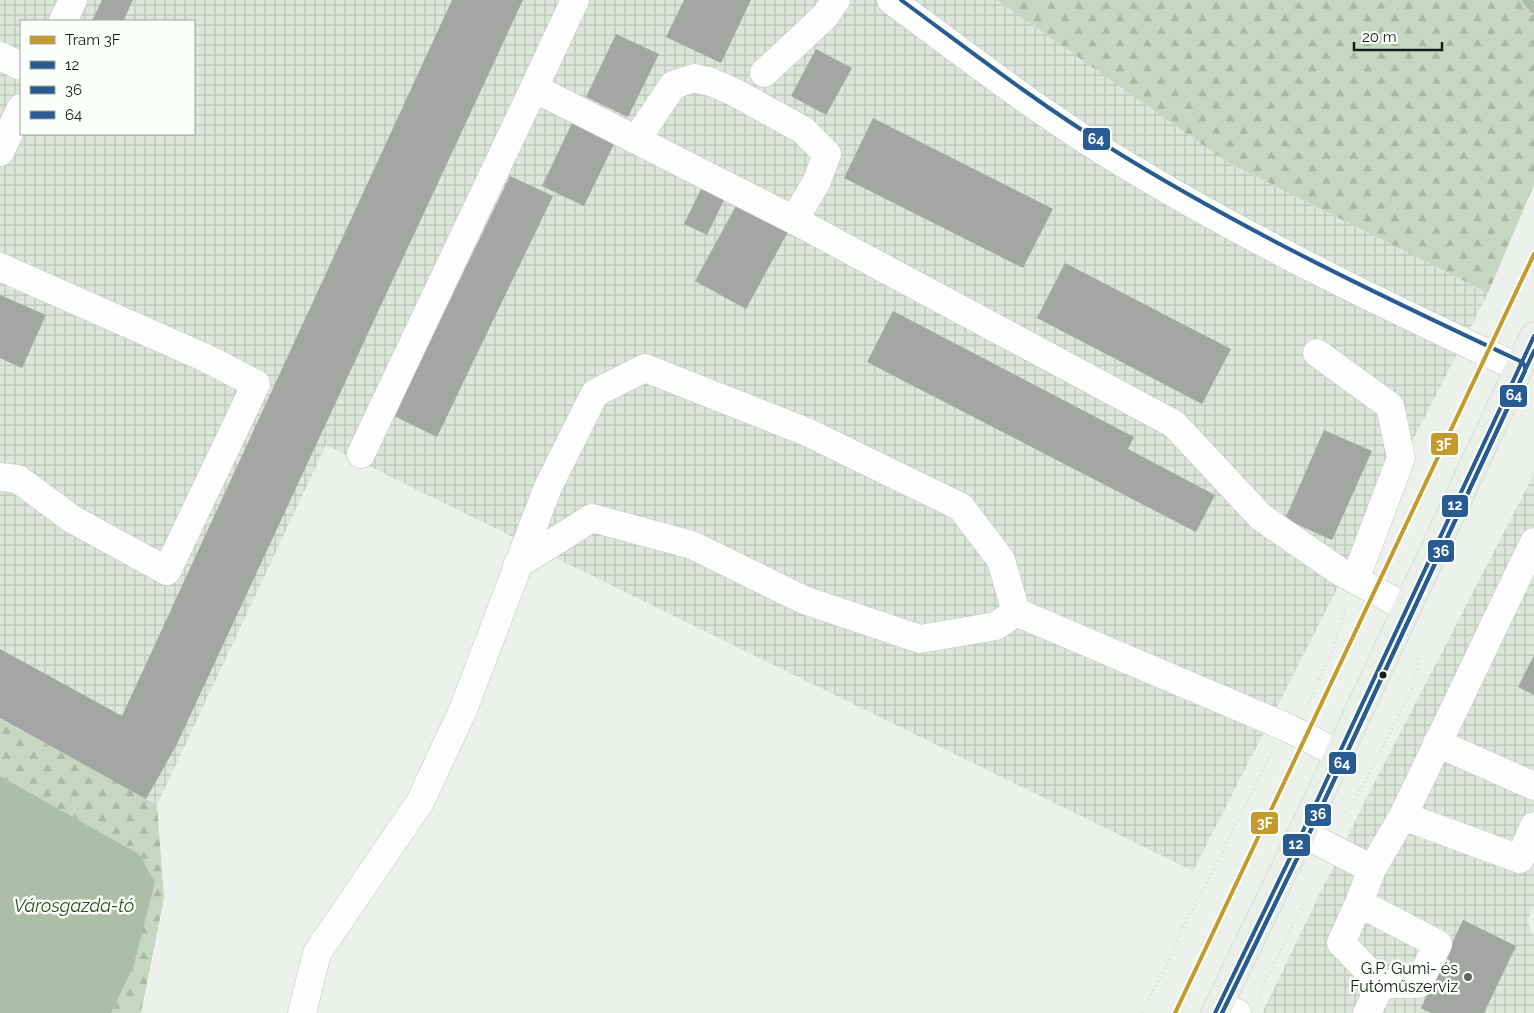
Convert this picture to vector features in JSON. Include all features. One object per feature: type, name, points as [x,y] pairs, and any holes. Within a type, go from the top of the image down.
[{"type":"main road","points":[[1224,1010],[1302,833],[1534,336]]},
{"type":"street","points":[[63,20],[72,0]]},
{"type":"street","points":[[361,454],[575,0]]},
{"type":"street","points":[[764,73],[825,16],[836,0]]},
{"type":"street","points":[[891,0],[1041,111],[1135,171],[1270,247],[1519,368]]},
{"type":"street","points":[[0,56],[20,66]]},
{"type":"street","points":[[0,77],[20,75]]},
{"type":"street","points":[[637,139],[672,85],[694,78],[711,82],[734,92],[803,130],[827,154],[816,183],[794,220]]},
{"type":"street","points":[[534,88],[794,220],[1174,424],[1261,517],[1339,571],[1407,608]]},
{"type":"street","points":[[0,152],[20,110]]},
{"type":"street","points":[[0,267],[208,360],[256,384],[167,570],[72,519],[18,479],[0,477]]},
{"type":"street","points":[[1317,354],[1390,406],[1401,458],[1355,580]]},
{"type":"street","points":[[302,1013],[317,953],[420,802],[463,710],[548,488],[595,393],[645,368],[807,432],[961,507],[1001,560],[1016,612]]},
{"type":"street","points":[[517,565],[592,518],[692,545],[804,600],[920,639],[996,626],[1016,612]]},
{"type":"street","points":[[1359,903],[1438,944],[1418,984],[1381,984],[1341,943],[1372,869],[1402,816],[1534,542]]},
{"type":"street","points":[[1016,612],[1286,727],[1339,754]]},
{"type":"street","points":[[1437,743],[1534,786]]},
{"type":"street","points":[[1402,816],[1520,859],[1534,826]]},
{"type":"street","points":[[1302,833],[1372,869]]},
{"type":"street","points":[[1367,1013],[1381,984]]},
{"type":"path","points":[[1142,1013],[1266,760],[1286,727],[1307,705],[1320,679],[1332,652],[1355,580]]},
{"type":"path","points":[[1330,847],[1348,808],[1366,780],[1412,689],[1418,656],[1422,648]]},
{"type":"path","points":[[1259,996],[1305,899]]},
{"type":"shaded area","points":[[0,0],[997,0],[1227,162],[1488,293],[1193,871],[326,445],[157,805],[0,719]]},
{"type":"shaded area","points":[[1534,474],[1534,906],[1527,920],[1534,937],[1534,1013],[1262,1013],[1365,801]]},
{"type":"green space","points":[[997,0],[1529,0],[1534,5],[1534,185],[1488,293],[1227,162]]},
{"type":"green space","points":[[0,719],[157,805],[164,898],[141,1013],[111,1013],[133,968],[139,854],[0,776]]},
{"type":"water","name":"Városgazda-tó","points":[[0,776],[139,854],[155,882],[133,968],[111,1013],[0,1013]]},
{"type":"building","points":[[102,0],[133,0],[123,20],[92,20]]},
{"type":"building","points":[[452,0],[523,0],[176,746],[146,799],[0,718],[0,649],[122,716]]},
{"type":"building","points":[[684,0],[751,0],[721,63],[666,37]]},
{"type":"building","points":[[616,34],[659,54],[628,117],[586,97]]},
{"type":"building","points":[[816,49],[852,68],[826,115],[791,96]]},
{"type":"building","points":[[873,118],[1053,209],[1023,268],[844,178]]},
{"type":"building","points":[[573,121],[615,142],[584,206],[542,186]]},
{"type":"building","points":[[510,176],[553,196],[437,437],[394,416]]},
{"type":"building","points":[[701,189],[724,200],[707,235],[684,224]]},
{"type":"building","points":[[738,202],[789,230],[746,309],[695,281]]},
{"type":"building","points":[[1065,263],[1231,349],[1202,404],[1037,318]]},
{"type":"building","points":[[0,295],[46,315],[22,368],[0,358]]},
{"type":"building","points":[[893,311],[1134,437],[1128,449],[1215,495],[1196,532],[867,362]]},
{"type":"building","points":[[1324,430],[1372,451],[1332,540],[1285,519]]},
{"type":"building","points":[[1534,655],[1534,695],[1518,687]]},
{"type":"building","name":"G.P. Gumi- és Futóműszerviz","points":[[1463,920],[1516,946],[1484,1013],[1431,1013],[1421,1008]]},
{"type":"waterway","points":[[1527,0],[1534,9]]},
{"type":"tram line","name":"3F","points":[[1175,1013],[1534,254]]},
{"type":"transit line","name":"64","points":[[901,0],[1054,112],[1157,176],[1312,260],[1522,362],[1525,366],[1525,371],[1308,836],[1222,1013]]},
{"type":"transit line","name":"12","points":[[1215,1013],[1302,833],[1534,336]]},
{"type":"transit line","name":"36","points":[[1222,1013],[1308,836],[1534,351]]},
{"type":"place","name":"G.P. Gumi- és Futóműszerviz","points":[[1468,977]]}]
